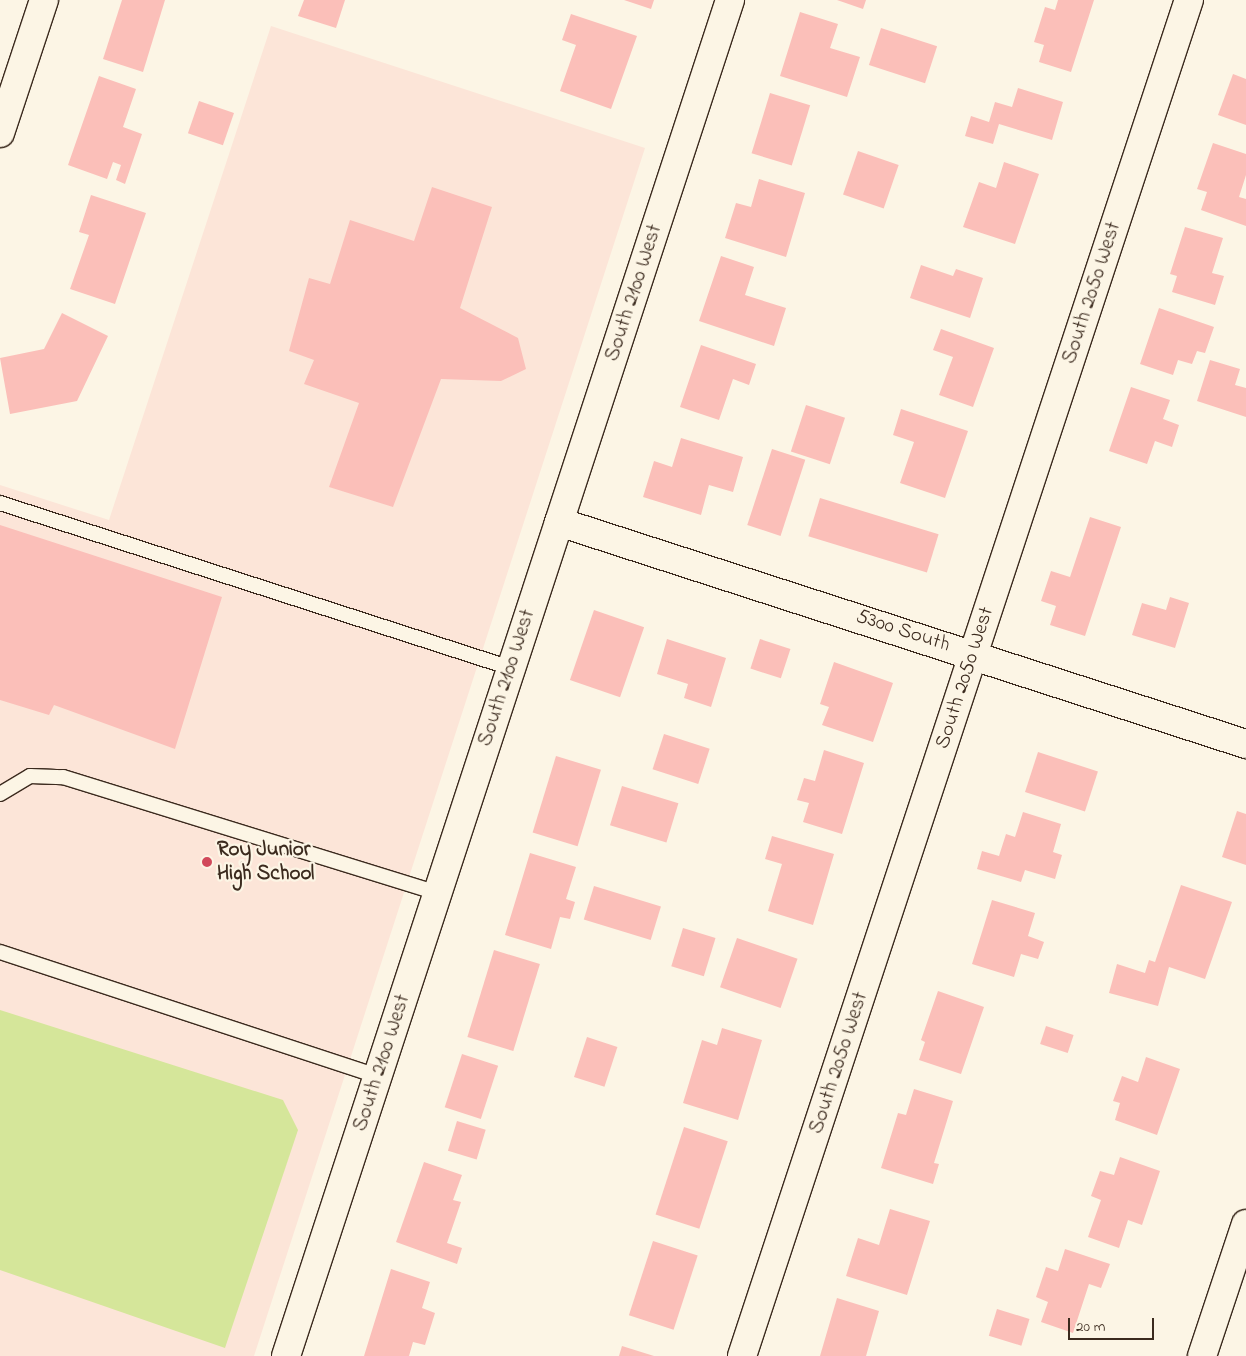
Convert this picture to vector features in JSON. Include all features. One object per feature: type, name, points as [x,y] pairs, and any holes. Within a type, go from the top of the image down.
[{"type":"street","points":[[0,133],[44,0]]},
{"type":"street","name":"South 2100 West","points":[[286,1356],[730,0]]},
{"type":"street","name":"South 2050 West","points":[[742,1356],[1189,0]]},
{"type":"street","name":"5300 South","points":[[559,522],[973,654],[1246,744]]},
{"type":"street","points":[[1202,1356],[1246,1224]]},
{"type":"lane","points":[[0,503],[512,668]]},
{"type":"lane","points":[[0,794],[30,776],[63,777],[438,894]]},
{"type":"lane","points":[[0,952],[378,1076]]},
{"type":"shaded area","name":"Roy Junior High School","points":[[271,26],[645,148],[254,1356],[0,1356],[0,485],[109,520]]},
{"type":"green space","points":[[0,1010],[283,1100],[298,1130],[225,1348],[0,1270]]},
{"type":"building","points":[[122,0],[165,0],[143,72],[103,59]]},
{"type":"building","points":[[304,0],[345,0],[336,28],[298,16]]},
{"type":"building","points":[[624,0],[654,0],[651,9]]},
{"type":"building","points":[[837,0],[866,0],[863,9]]},
{"type":"building","points":[[1058,0],[1094,0],[1071,72],[1039,62],[1044,45],[1034,42],[1045,7],[1055,10]]},
{"type":"building","points":[[800,12],[838,24],[830,48],[860,57],[847,97],[780,76]]},
{"type":"building","points":[[571,14],[637,36],[611,109],[560,91],[576,45],[562,40]]},
{"type":"building","points":[[881,28],[937,46],[925,83],[869,65]]},
{"type":"building","points":[[1233,74],[1246,79],[1246,125],[1218,115]]},
{"type":"building","points":[[99,76],[136,89],[123,127],[142,134],[125,184],[116,180],[121,165],[113,162],[107,179],[68,165]]},
{"type":"building","points":[[1018,88],[1063,102],[1052,140],[999,124],[993,144],[965,136],[971,116],[989,122],[995,102],[1012,107]]},
{"type":"building","points":[[770,93],[810,105],[792,166],[752,153]]},
{"type":"building","points":[[199,101],[234,113],[223,145],[188,133]]},
{"type":"building","points":[[1213,143],[1246,154],[1246,175],[1239,197],[1246,199],[1246,226],[1201,210],[1207,192],[1197,189]]},
{"type":"building","points":[[858,151],[899,165],[884,208],[843,194]]},
{"type":"building","points":[[1004,162],[1039,174],[1015,244],[963,227],[979,182],[996,188]]},
{"type":"building","points":[[759,179],[805,193],[786,257],[725,238],[736,203],[751,207]]},
{"type":"building","points":[[432,187],[492,207],[460,308],[518,338],[526,369],[501,381],[441,379],[393,507],[329,487],[359,403],[304,384],[314,360],[289,351],[309,278],[330,284],[350,220],[414,241]]},
{"type":"building","points":[[91,195],[146,213],[115,304],[70,289],[89,235],[79,232]]},
{"type":"building","points":[[1185,227],[1223,238],[1212,273],[1224,276],[1215,305],[1172,292],[1177,276],[1170,274]]},
{"type":"building","points":[[721,256],[754,267],[745,295],[786,308],[774,346],[699,321]]},
{"type":"building","points":[[921,265],[953,276],[956,269],[983,278],[970,318],[910,298]]},
{"type":"building","points":[[1159,308],[1214,327],[1205,353],[1197,351],[1192,364],[1178,360],[1173,375],[1140,364]]},
{"type":"building","points":[[62,313],[108,336],[77,401],[10,414],[0,358],[44,349]]},
{"type":"building","points":[[941,329],[994,348],[973,407],[939,395],[953,357],[933,350]]},
{"type":"building","points":[[701,345],[756,364],[749,385],[733,379],[719,420],[680,407]]},
{"type":"building","points":[[1210,360],[1240,369],[1235,385],[1246,388],[1246,417],[1197,401]]},
{"type":"building","points":[[1131,387],[1170,400],[1163,419],[1179,425],[1172,447],[1155,441],[1147,464],[1109,451]]},
{"type":"building","points":[[806,405],[845,418],[830,464],[791,452]]},
{"type":"building","points":[[901,409],[968,431],[945,498],[900,483],[914,442],[893,435]]},
{"type":"building","points":[[681,438],[743,457],[733,492],[709,485],[701,515],[643,497],[654,461],[672,467]]},
{"type":"building","points":[[772,449],[805,460],[781,536],[747,525]]},
{"type":"building","points":[[820,498],[939,534],[927,573],[808,536]]},
{"type":"building","points":[[1090,517],[1121,527],[1085,636],[1050,625],[1056,606],[1041,601],[1051,571],[1070,577]]},
{"type":"building","points":[[0,525],[222,597],[175,749],[54,705],[49,715],[0,700]]},
{"type":"building","points":[[1170,597],[1189,603],[1175,648],[1132,635],[1142,603],[1166,610]]},
{"type":"building","points":[[594,610],[644,627],[620,697],[570,680]]},
{"type":"building","points":[[667,639],[726,658],[711,707],[684,698],[688,684],[657,674]]},
{"type":"building","points":[[760,639],[790,649],[781,678],[750,668]]},
{"type":"building","points":[[834,662],[893,683],[873,742],[822,725],[829,707],[820,704]]},
{"type":"building","points":[[664,734],[710,749],[698,784],[653,769]]},
{"type":"building","points":[[824,750],[864,763],[842,834],[803,822],[809,803],[797,800],[804,778],[815,781]]},
{"type":"building","points":[[1038,752],[1098,771],[1085,811],[1025,792]]},
{"type":"building","points":[[556,756],[601,770],[578,846],[533,833]]},
{"type":"building","points":[[622,786],[678,803],[666,842],[610,825]]},
{"type":"building","points":[[1237,811],[1246,814],[1246,865],[1222,857]]},
{"type":"building","points":[[1023,812],[1061,824],[1053,852],[1062,855],[1055,879],[1025,870],[1021,882],[977,869],[982,851],[999,856],[1006,834],[1015,837]]},
{"type":"building","points":[[772,836],[834,854],[813,925],[768,911],[782,864],[765,859]]},
{"type":"building","points":[[530,853],[576,867],[566,899],[575,902],[570,919],[560,917],[551,949],[505,935]]},
{"type":"building","points":[[1181,885],[1232,902],[1205,979],[1169,967],[1158,1006],[1109,993],[1117,964],[1145,973],[1149,960],[1155,962]]},
{"type":"building","points":[[594,886],[661,906],[651,940],[584,919]]},
{"type":"building","points":[[992,900],[1035,913],[1028,936],[1044,942],[1038,959],[1021,954],[1014,977],[972,964]]},
{"type":"building","points":[[683,928],[716,938],[704,976],[671,966]]},
{"type":"building","points":[[737,938],[798,959],[781,1008],[720,987]]},
{"type":"building","points":[[494,950],[540,964],[513,1051],[467,1037]]},
{"type":"building","points":[[938,991],[984,1007],[961,1074],[919,1060],[925,1042],[921,1040]]},
{"type":"building","points":[[1046,1026],[1074,1035],[1068,1053],[1040,1044]]},
{"type":"building","points":[[722,1028],[762,1040],[738,1120],[683,1103],[702,1040],[717,1045]]},
{"type":"building","points":[[587,1037],[617,1047],[604,1087],[574,1077]]},
{"type":"building","points":[[462,1054],[498,1066],[481,1119],[445,1107]]},
{"type":"building","points":[[1146,1057],[1180,1069],[1157,1135],[1115,1120],[1120,1103],[1113,1101],[1122,1076],[1138,1082]]},
{"type":"building","points":[[914,1089],[953,1101],[934,1163],[939,1164],[933,1184],[881,1168],[898,1113],[906,1115]]},
{"type":"building","points":[[457,1121],[486,1130],[477,1159],[448,1151]]},
{"type":"building","points":[[684,1127],[728,1141],[699,1229],[656,1214]]},
{"type":"building","points":[[1120,1157],[1160,1171],[1142,1225],[1128,1220],[1119,1248],[1088,1237],[1101,1200],[1091,1196],[1100,1171],[1114,1175]]},
{"type":"building","points":[[424,1162],[462,1175],[453,1200],[461,1202],[447,1243],[462,1248],[457,1264],[396,1242]]},
{"type":"building","points":[[890,1209],[930,1221],[907,1295],[846,1276],[858,1238],[879,1245]]},
{"type":"building","points":[[653,1241],[698,1256],[674,1330],[629,1315]]},
{"type":"building","points":[[1065,1249],[1110,1264],[1101,1288],[1089,1284],[1073,1333],[1041,1322],[1048,1302],[1036,1297],[1046,1267],[1058,1271]]},
{"type":"building","points":[[391,1269],[430,1282],[422,1308],[435,1313],[425,1345],[413,1342],[409,1356],[364,1356]]},
{"type":"building","points":[[837,1298],[879,1311],[866,1356],[820,1356]]},
{"type":"building","points":[[997,1309],[1030,1319],[1021,1346],[989,1336]]},
{"type":"building","points":[[622,1346],[654,1356],[619,1356]]},
{"type":"place","name":"Roy Junior High School","points":[[207,862]]}]
